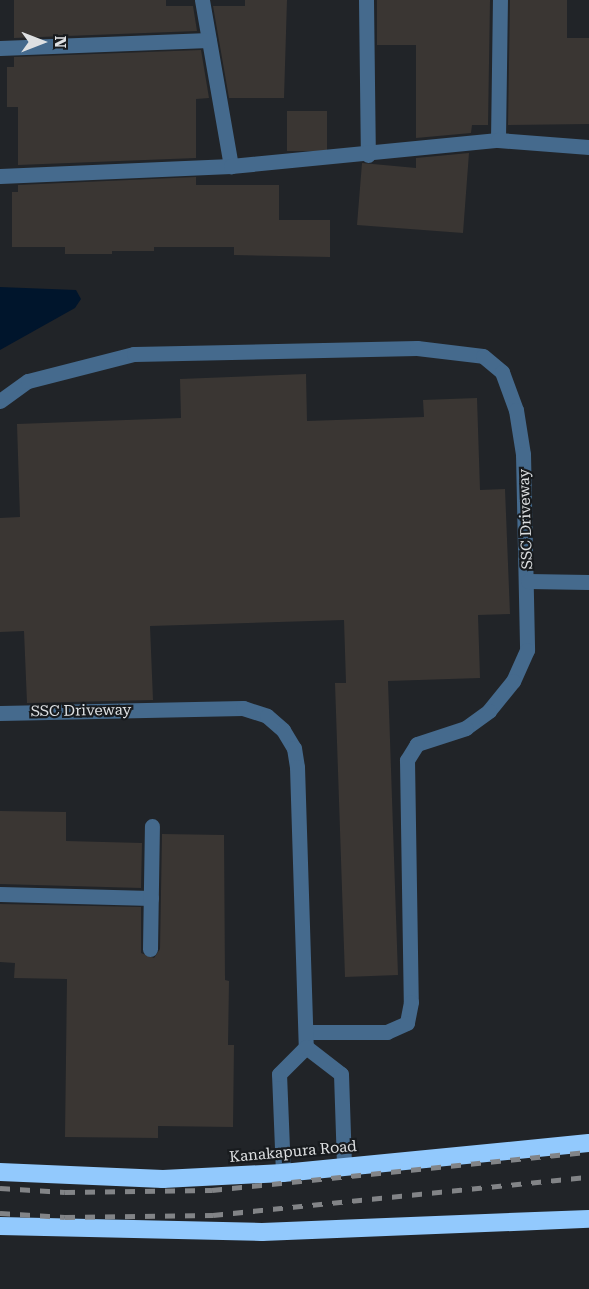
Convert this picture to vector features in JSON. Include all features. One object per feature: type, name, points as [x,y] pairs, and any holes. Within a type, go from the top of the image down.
[{"type":"highway","name":"Kanakapura Road","points":[[0,1172],[163,1179],[283,1173],[589,1143]]},
{"type":"highway","points":[[0,1226],[262,1232],[589,1219]]},
{"type":"street","points":[[202,0],[231,166]]},
{"type":"street","points":[[366,0],[368,155]]},
{"type":"street","points":[[498,140],[500,0]]},
{"type":"street","points":[[0,48],[209,40]]},
{"type":"street","points":[[0,176],[231,166],[368,155],[498,140],[589,147]]},
{"type":"street","name":"SSC Driveway","points":[[0,401],[28,381],[134,354],[417,348],[483,356],[502,372],[516,410],[523,454],[528,580],[527,650],[513,681],[474,723],[417,744],[407,760],[411,1002],[407,1023],[387,1032],[306,1032]]},
{"type":"street","points":[[528,580],[589,582]]},
{"type":"street","name":"SSC Driveway","points":[[0,713],[243,708],[267,716],[283,729],[294,748],[297,767],[306,1047]]},
{"type":"street","points":[[150,949],[152,826]]},
{"type":"street","points":[[0,894],[151,898]]},
{"type":"street","points":[[283,1173],[279,1074],[306,1047],[341,1074],[344,1166]]},
{"type":"water","points":[[0,287],[76,290],[81,299],[75,308],[0,350]]},
{"type":"building","points":[[14,0],[166,0],[166,6],[193,6],[197,31],[14,38]]},
{"type":"building","points":[[245,0],[287,0],[284,98],[229,98],[213,6],[245,6]]},
{"type":"building","points":[[377,0],[490,0],[488,125],[472,125],[471,133],[416,138],[416,45],[377,45]]},
{"type":"building","points":[[510,0],[567,0],[567,38],[589,38],[589,124],[508,125]]},
{"type":"building","points":[[201,50],[209,98],[196,99],[196,158],[18,165],[18,107],[7,107],[7,67],[14,67],[14,57]]},
{"type":"building","points":[[287,111],[327,111],[327,151],[287,151]]},
{"type":"building","points":[[469,153],[463,233],[357,225],[362,163],[416,168],[416,158]]},
{"type":"building","points":[[196,177],[196,185],[279,185],[279,220],[330,220],[330,257],[234,255],[234,247],[154,247],[154,251],[65,254],[65,247],[12,247],[12,192],[18,192],[18,185]]},
{"type":"building","points":[[306,374],[307,421],[424,417],[423,400],[477,398],[480,490],[505,489],[510,614],[478,615],[480,678],[388,681],[398,975],[345,977],[335,683],[346,683],[344,620],[150,626],[153,700],[27,703],[24,631],[0,632],[0,518],[20,517],[17,424],[181,418],[180,379]]},
{"type":"building","points":[[0,811],[66,812],[66,841],[142,843],[141,888],[0,884]]},
{"type":"building","points":[[162,834],[224,835],[225,980],[229,981],[228,1045],[234,1045],[233,1127],[158,1126],[158,1138],[65,1137],[67,979],[14,978],[15,963],[0,962],[0,904],[141,907],[141,953],[154,958],[160,949]]},
{"type":"railway","points":[[0,1188],[65,1192],[212,1190],[589,1152]]},
{"type":"railway","points":[[0,1213],[65,1217],[213,1215],[589,1177]]}]
